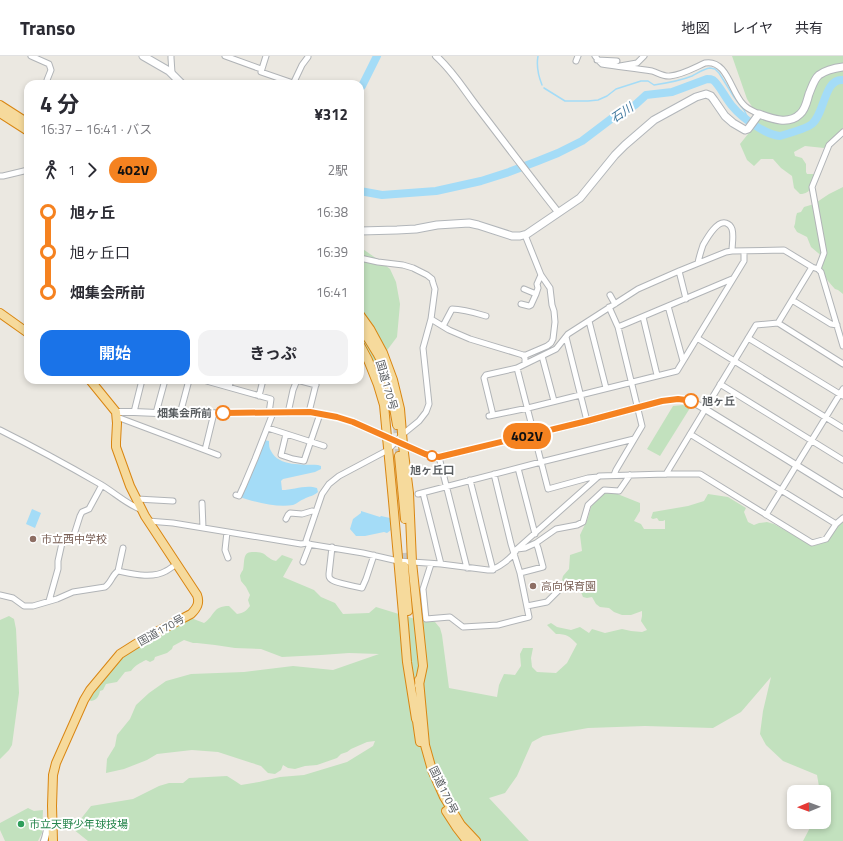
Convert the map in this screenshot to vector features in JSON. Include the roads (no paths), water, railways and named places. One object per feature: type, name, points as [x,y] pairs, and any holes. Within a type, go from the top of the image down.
[{"type":"highway","points":[[0,104],[24,120]]},
{"type":"highway","points":[[0,113],[24,128]]},
{"type":"highway","points":[[0,313],[24,330]]},
{"type":"highway","points":[[364,321],[383,352],[393,380],[400,409],[403,434],[400,443],[409,493],[406,564]]},
{"type":"highway","name":"国道170号","points":[[364,333],[378,354],[383,367],[394,402],[394,426],[383,383],[373,358],[364,343]]},
{"type":"highway","points":[[364,352],[378,385],[384,405],[387,437],[394,454],[405,553]]},
{"type":"highway","points":[[93,384],[116,415]]},
{"type":"highway","name":"国道170号","points":[[53,841],[52,783],[54,769],[79,710],[90,690],[120,654],[147,637],[191,614],[198,605],[199,600],[148,521],[137,500],[116,447],[116,415]]},
{"type":"highway","points":[[394,454],[406,564]]},
{"type":"highway","name":"国道170号","points":[[406,564],[423,666],[419,685],[425,745],[432,770],[444,797],[461,825],[476,841]]},
{"type":"highway","name":"国道170号","points":[[406,564],[408,662],[420,746],[439,800],[457,828],[468,841]]},
{"type":"main road","points":[[143,56],[169,71],[178,80]]},
{"type":"main road","points":[[364,231],[404,230],[469,223],[512,236],[525,235],[580,198],[615,155],[654,120],[696,97],[706,94],[710,96],[725,116],[745,130],[748,129],[759,115],[775,120],[789,119],[801,114],[804,110],[814,81],[819,75],[843,67]]},
{"type":"street","points":[[31,56],[49,64],[52,70],[47,80]]},
{"type":"street","points":[[225,56],[262,69]]},
{"type":"street","points":[[266,56],[261,72],[282,80]]},
{"type":"street","points":[[295,80],[308,56]]},
{"type":"street","points":[[436,56],[445,65],[558,212]]},
{"type":"street","points":[[596,58],[602,64],[623,65],[637,63],[644,56]]},
{"type":"street","points":[[172,57],[174,80]]},
{"type":"street","points":[[617,64],[654,72],[668,77],[675,76],[707,62],[716,64],[726,75],[742,104],[759,115]]},
{"type":"street","points":[[818,269],[824,253],[812,187],[829,146],[843,132]]},
{"type":"street","points":[[0,176],[24,171]]},
{"type":"street","points":[[698,263],[704,244],[713,230],[721,223],[728,223],[732,229],[732,251]]},
{"type":"street","points":[[431,320],[470,339],[523,355],[551,343],[553,339],[555,322],[550,288],[541,275],[525,235]]},
{"type":"street","points":[[744,251],[744,261],[677,370],[528,408],[491,415],[484,378],[486,375],[517,368],[556,349],[568,334],[638,289],[726,252],[732,251],[784,250],[818,269],[821,272],[843,346]]},
{"type":"street","points":[[364,259],[413,268],[432,279],[434,283],[431,320],[423,348],[429,404],[426,412],[419,421],[403,434]]},
{"type":"street","points":[[778,323],[812,267]]},
{"type":"street","points":[[680,271],[686,299]]},
{"type":"street","points":[[521,304],[531,305],[538,288],[537,284],[541,275]]},
{"type":"street","points":[[618,327],[733,278]]},
{"type":"street","points":[[524,289],[536,294]]},
{"type":"street","points":[[610,295],[615,304]]},
{"type":"street","points":[[792,300],[830,324],[837,325]]},
{"type":"street","points":[[668,306],[683,361]]},
{"type":"street","points":[[609,308],[618,327],[642,426],[614,475]]},
{"type":"street","points":[[443,326],[452,309],[486,316]]},
{"type":"street","points":[[643,317],[657,375]]},
{"type":"street","points":[[590,321],[606,388]]},
{"type":"street","points":[[666,474],[756,325],[778,323],[843,364]]},
{"type":"street","points":[[566,337],[587,421]]},
{"type":"street","points":[[697,338],[843,428]]},
{"type":"street","points":[[748,338],[841,395]]},
{"type":"street","points":[[523,355],[525,363]]},
{"type":"street","points":[[542,356],[554,401]]},
{"type":"street","points":[[517,368],[548,489],[599,476],[700,474],[812,543],[826,540],[836,524],[843,518]]},
{"type":"street","points":[[134,412],[141,384]]},
{"type":"street","points":[[156,413],[164,384]]},
{"type":"street","points":[[180,414],[188,384]]},
{"type":"street","points":[[218,384],[271,399],[271,413],[268,428],[244,486],[239,496],[236,496]]},
{"type":"street","points":[[259,396],[262,384]]},
{"type":"street","points":[[288,413],[295,384]]},
{"type":"street","points":[[310,412],[317,384]]},
{"type":"street","points":[[720,384],[843,460]]},
{"type":"street","points":[[766,515],[811,440],[841,395],[843,389]]},
{"type":"street","points":[[116,415],[134,412],[180,414],[310,412],[337,417],[353,422],[425,454],[439,457],[662,401],[678,399],[691,401],[705,409],[843,494]]},
{"type":"street","points":[[205,450],[214,414]]},
{"type":"street","points":[[286,434],[281,455],[304,461],[320,414]]},
{"type":"street","points":[[116,415],[218,455]]},
{"type":"street","points":[[268,428],[324,446]]},
{"type":"street","points":[[0,430],[102,485],[133,506],[142,510]]},
{"type":"street","points":[[690,434],[836,524]]},
{"type":"street","points":[[441,564],[421,494],[470,480],[634,439]]},
{"type":"street","points":[[303,562],[308,544],[306,541],[325,489],[333,480],[394,454],[400,443]]},
{"type":"street","points":[[439,457],[467,568]]},
{"type":"street","points":[[518,468],[534,534]]},
{"type":"street","points":[[431,564],[423,589],[426,619],[450,618],[463,627],[498,625],[529,617],[516,551],[511,544],[494,474]]},
{"type":"street","points":[[516,551],[536,544],[556,529],[577,525],[583,522],[588,505],[604,490],[619,491],[630,475]]},
{"type":"street","points":[[148,521],[168,522],[301,544],[332,547],[374,555],[406,564],[441,564],[493,570],[599,476]]},
{"type":"street","points":[[470,480],[493,570]]},
{"type":"street","points":[[49,601],[58,569],[58,560],[62,543],[73,538],[82,512],[89,509],[102,485]]},
{"type":"street","points":[[137,500],[172,501]]},
{"type":"street","points":[[202,503],[203,528]]},
{"type":"street","points":[[286,519],[290,513],[302,514],[312,511],[316,512]]},
{"type":"street","points":[[227,532],[226,550],[228,558]]},
{"type":"street","points":[[520,573],[543,567],[536,544]]},
{"type":"street","points":[[332,547],[329,574],[331,580],[362,588],[374,555]]},
{"type":"street","points":[[0,595],[13,598],[24,606],[33,606],[78,591],[105,587],[109,584],[118,571],[123,548]]},
{"type":"street","points":[[118,571],[146,575],[159,574],[166,572],[177,564]]},
{"type":"street","points":[[527,606],[547,602],[564,584],[576,588]]},
{"type":"street","points":[[44,841],[48,827],[52,822]]},
{"type":"water","points":[[264,440],[269,441],[270,450],[280,460],[292,464],[321,466],[321,469],[315,472],[283,479],[281,481],[282,490],[313,487],[317,488],[318,492],[287,506],[266,504],[240,497],[256,463]]},
{"type":"water","points":[[32,509],[41,513],[35,528],[26,524]]},
{"type":"water","points":[[361,511],[380,517],[390,518],[391,530],[387,533],[384,532],[365,536],[356,536],[350,529],[353,519],[361,513]]},
{"type":"waterway","name":"石川","points":[[364,82],[377,56]]},
{"type":"waterway","points":[[538,56],[537,64],[539,78],[542,85]]},
{"type":"waterway","points":[[544,88],[565,101],[598,100],[607,96],[616,89],[641,81],[648,81],[654,85],[669,83],[687,78],[710,68],[715,69],[719,73],[749,120]]},
{"type":"waterway","name":"石川","points":[[364,192],[382,195],[436,191],[481,181],[509,172],[558,153],[582,141],[615,116],[635,105],[646,95],[672,92],[707,79],[715,82],[731,104],[748,121],[768,133],[780,136],[812,124],[820,112],[828,90],[832,84],[843,80]]},
{"type":"tunnel","points":[[397,425],[399,456]]},
{"type":"tunnel","points":[[403,553],[404,566]]},
{"type":"place","name":"旭ヶ丘","points":[[691,401]]},
{"type":"place","name":"畑集会所前","points":[[223,413]]},
{"type":"place","name":"旭ヶ丘口","points":[[432,456]]},
{"type":"place","name":"市立西中学校","points":[[33,539]]},
{"type":"place","name":"高向保育園","points":[[533,586]]},
{"type":"place","name":"市立天野少年球技場","points":[[21,824]]}]
